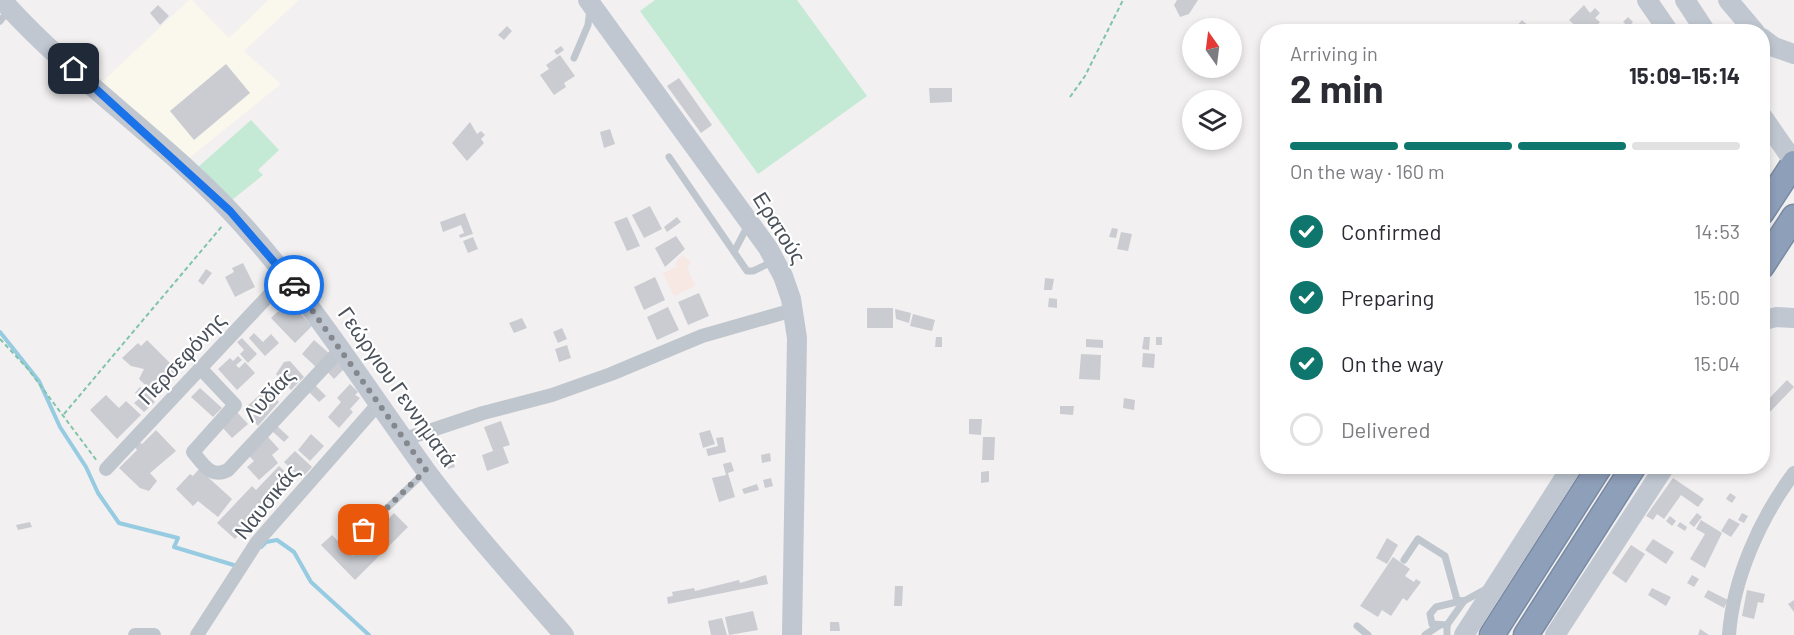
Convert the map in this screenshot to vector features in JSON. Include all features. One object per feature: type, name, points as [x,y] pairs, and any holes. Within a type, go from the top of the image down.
[{"type":"highway","points":[[1770,200],[1794,163]]},
{"type":"highway","points":[[1770,254],[1794,217]]},
{"type":"highway","points":[[1492,635],[1595,474]]},
{"type":"highway","points":[[1526,635],[1629,474]]},
{"type":"street","points":[[1647,0],[1664,24]]},
{"type":"street","points":[[1685,0],[1701,24]]},
{"type":"street","points":[[1728,0],[1748,24]]},
{"type":"street","name":"Ερατούς","points":[[589,2],[749,222],[783,276],[793,310],[797,353],[792,635]]},
{"type":"street","name":"Γεώργιου Γεννηματά","points":[[4,10],[140,126],[233,214],[286,276],[472,531],[564,635]]},
{"type":"street","points":[[1770,44],[1794,54]]},
{"type":"street","points":[[1770,128],[1794,163]]},
{"type":"street","name":"Περσεφόνης","points":[[106,469],[202,370],[286,276]]},
{"type":"street","points":[[405,439],[611,374],[702,336],[793,310]]},
{"type":"street","points":[[1770,319],[1794,318]]},
{"type":"street","name":"Λυδίας","points":[[202,370],[235,405],[193,452],[211,472],[220,474],[228,471],[340,349]]},
{"type":"street","name":"Ναυσικάς","points":[[197,635],[257,542],[379,403]]},
{"type":"street","points":[[1729,635],[1731,605],[1745,565],[1760,531],[1794,473]]},
{"type":"street","points":[[1451,628],[1496,583],[1567,474]]},
{"type":"street","points":[[1555,635],[1660,474]]},
{"type":"street","points":[[135,635],[154,635]]},
{"type":"lane","points":[[574,58],[588,25],[589,2]]},
{"type":"lane","points":[[669,157],[749,272],[775,260]]},
{"type":"lane","points":[[734,252],[749,222]]},
{"type":"lane","points":[[347,546],[426,470]]},
{"type":"lane","points":[[1404,560],[1418,539],[1445,556],[1454,598],[1464,601]]},
{"type":"lane","points":[[1451,628],[1432,624],[1430,619],[1433,610],[1464,601],[1496,583]]},
{"type":"lane","points":[[1447,635],[1464,601]]},
{"type":"lane","points":[[1357,626],[1368,635]]},
{"type":"lane","points":[[1425,635],[1451,628]]},
{"type":"path","points":[[1070,97],[1085,76],[1123,0]]},
{"type":"path","points":[[64,414],[233,214]]},
{"type":"path","points":[[0,339],[28,369],[64,414],[103,469],[106,469]]},
{"type":"shaded area","points":[[189,0],[192,0],[229,38],[268,0],[299,0],[244,51],[281,84],[188,159],[102,82]]},
{"type":"shaded area","points":[[682,255],[691,262],[687,268],[695,286],[674,296],[663,273],[677,267],[675,264]]},
{"type":"green space","points":[[655,0],[797,0],[867,96],[758,174],[640,11]]},
{"type":"green space","points":[[251,120],[279,150],[258,170],[263,175],[232,200],[197,168]]},
{"type":"building","points":[[1177,0],[1198,0],[1189,14],[1180,17],[1174,5]]},
{"type":"building","points":[[158,5],[169,16],[160,25],[150,13]]},
{"type":"building","points":[[1584,5],[1590,13],[1595,8],[1600,13],[1595,18],[1600,22],[1598,24],[1573,24],[1569,20]]},
{"type":"building","points":[[1628,17],[1633,22],[1625,24],[1623,22]]},
{"type":"building","points":[[507,26],[512,31],[504,40],[498,35]]},
{"type":"building","points":[[561,46],[564,50],[557,55],[554,51]]},
{"type":"building","points":[[560,55],[575,76],[564,83],[566,87],[554,95],[540,75],[549,69],[546,65]]},
{"type":"building","points":[[226,64],[250,93],[194,140],[170,111]]},
{"type":"building","points":[[679,78],[712,125],[701,133],[667,86]]},
{"type":"building","points":[[929,88],[952,88],[952,102],[930,103]]},
{"type":"building","points":[[470,122],[477,134],[481,131],[485,135],[481,139],[484,143],[467,161],[452,143]]},
{"type":"building","points":[[610,129],[615,144],[604,148],[600,132]]},
{"type":"building","points":[[650,206],[662,229],[644,238],[632,215]]},
{"type":"building","points":[[465,213],[473,234],[460,238],[459,235],[464,233],[461,225],[443,232],[440,222]]},
{"type":"building","points":[[627,217],[640,246],[627,251],[614,222]]},
{"type":"building","points":[[677,217],[681,222],[667,232],[664,227]]},
{"type":"building","points":[[1112,228],[1118,229],[1116,238],[1109,237]]},
{"type":"building","points":[[1121,232],[1132,234],[1128,251],[1117,249]]},
{"type":"building","points":[[676,236],[685,249],[665,267],[655,248]]},
{"type":"building","points":[[473,237],[478,249],[468,253],[463,241]]},
{"type":"building","points":[[243,263],[255,287],[235,297],[225,277],[234,272],[232,268]]},
{"type":"building","points":[[206,269],[212,273],[203,285],[198,281]]},
{"type":"building","points":[[655,277],[665,300],[644,310],[634,287]]},
{"type":"building","points":[[1045,278],[1054,279],[1052,290],[1044,290]]},
{"type":"building","points":[[699,293],[709,316],[688,325],[678,302]]},
{"type":"building","points":[[1049,298],[1057,299],[1057,308],[1048,307]]},
{"type":"building","points":[[289,301],[312,326],[295,343],[271,318]]},
{"type":"building","points":[[668,307],[679,330],[657,340],[647,317]]},
{"type":"building","points":[[867,308],[893,308],[893,328],[867,328]]},
{"type":"building","points":[[895,309],[911,313],[909,323],[896,319]]},
{"type":"building","points":[[913,314],[935,320],[932,331],[910,326]]},
{"type":"building","points":[[522,318],[527,328],[514,333],[509,323]]},
{"type":"building","points":[[562,328],[567,339],[558,343],[553,332]]},
{"type":"building","points":[[254,333],[263,342],[271,334],[279,343],[265,356],[249,338]]},
{"type":"building","points":[[936,337],[942,337],[942,347],[935,347]]},
{"type":"building","points":[[1144,337],[1150,337],[1149,350],[1142,349]]},
{"type":"building","points":[[1156,337],[1162,337],[1162,345],[1156,345]]},
{"type":"building","points":[[242,338],[257,354],[248,363],[240,354],[244,350],[237,342]]},
{"type":"building","points":[[1086,339],[1103,340],[1103,348],[1086,347]]},
{"type":"building","points":[[147,340],[180,373],[157,396],[139,379],[144,369],[131,366],[122,358],[138,343],[141,346]]},
{"type":"building","points":[[314,340],[330,354],[317,368],[302,354]]},
{"type":"building","points":[[567,345],[571,358],[559,362],[555,349]]},
{"type":"building","points":[[1143,353],[1155,354],[1154,368],[1142,367]]},
{"type":"building","points":[[1081,354],[1101,355],[1100,380],[1079,379]]},
{"type":"building","points":[[238,356],[242,360],[236,365],[239,368],[245,362],[255,373],[237,390],[218,369],[230,358],[233,361]]},
{"type":"building","points":[[334,359],[344,369],[334,379],[324,368]]},
{"type":"building","points":[[290,361],[304,377],[291,390],[276,374],[284,362]]},
{"type":"building","points":[[1787,380],[1794,387],[1770,412],[1770,398]]},
{"type":"building","points":[[314,384],[326,396],[319,402],[307,390]]},
{"type":"building","points":[[350,384],[358,392],[355,395],[360,398],[350,409],[353,412],[339,428],[328,417],[341,402],[337,398]]},
{"type":"building","points":[[140,387],[155,402],[144,412],[134,403],[140,398],[135,393]]},
{"type":"building","points":[[200,388],[222,408],[213,417],[191,397]]},
{"type":"building","points":[[266,389],[279,402],[258,426],[243,410]]},
{"type":"building","points":[[106,395],[119,408],[126,401],[141,415],[117,439],[90,410]]},
{"type":"building","points":[[1124,398],[1135,400],[1134,410],[1123,408]]},
{"type":"building","points":[[1060,406],[1074,406],[1073,415],[1060,414]]},
{"type":"building","points":[[236,411],[248,424],[232,438],[221,426]]},
{"type":"building","points":[[969,419],[982,419],[981,435],[969,434]]},
{"type":"building","points":[[501,421],[510,445],[503,447],[509,463],[487,471],[482,455],[493,451],[484,427]]},
{"type":"building","points":[[277,426],[289,437],[284,442],[272,431]]},
{"type":"building","points":[[156,430],[176,451],[150,473],[157,481],[149,491],[140,488],[119,468],[137,450],[135,447],[139,442],[142,444]]},
{"type":"building","points":[[710,430],[715,444],[703,448],[699,433]]},
{"type":"building","points":[[311,434],[324,446],[310,461],[298,450]]},
{"type":"building","points":[[268,437],[279,449],[272,455],[278,463],[259,480],[247,467],[254,461],[248,455]]},
{"type":"building","points":[[723,437],[726,452],[708,456],[706,449],[718,446],[716,438]]},
{"type":"building","points":[[983,437],[995,437],[994,460],[982,460]]},
{"type":"building","points":[[295,451],[312,467],[301,479],[284,462]]},
{"type":"building","points":[[770,453],[771,461],[762,463],[761,455]]},
{"type":"building","points":[[452,459],[455,467],[448,469],[445,461]]},
{"type":"building","points":[[731,462],[734,471],[728,473],[735,497],[719,502],[712,478],[726,475],[723,464]]},
{"type":"building","points":[[279,466],[295,481],[282,495],[278,492],[235,539],[217,523],[252,486],[256,490]]},
{"type":"building","points":[[199,469],[232,499],[218,517],[198,501],[193,506],[176,489],[190,474],[193,476]]},
{"type":"building","points":[[989,471],[989,482],[981,483],[981,472]]},
{"type":"building","points":[[771,478],[773,486],[765,488],[763,480]]},
{"type":"building","points":[[1673,478],[1704,499],[1698,507],[1681,495],[1664,519],[1657,514],[1653,520],[1646,516]]},
{"type":"building","points":[[757,484],[759,490],[744,494],[742,489]]},
{"type":"building","points":[[1730,493],[1736,497],[1732,503],[1726,499]]},
{"type":"building","points":[[394,513],[408,527],[355,580],[321,545],[332,535],[353,556]]},
{"type":"building","points":[[1697,513],[1702,517],[1694,527],[1689,523]]},
{"type":"building","points":[[1742,513],[1748,516],[1744,523],[1738,520]]},
{"type":"building","points":[[1670,516],[1676,521],[1672,526],[1666,521]]},
{"type":"building","points":[[1729,518],[1740,524],[1731,537],[1721,531]]},
{"type":"building","points":[[1701,520],[1722,533],[1705,568],[1690,559],[1705,534],[1696,529]]},
{"type":"building","points":[[30,522],[32,527],[18,530],[16,525]]},
{"type":"building","points":[[1680,522],[1687,527],[1685,531],[1677,526]]},
{"type":"building","points":[[1387,538],[1398,545],[1387,564],[1376,558]]},
{"type":"building","points":[[1653,539],[1674,552],[1666,564],[1645,550]]},
{"type":"building","points":[[1631,545],[1645,554],[1626,583],[1612,573]]},
{"type":"building","points":[[1393,557],[1410,569],[1405,576],[1414,582],[1416,579],[1421,582],[1407,601],[1403,598],[1391,616],[1382,610],[1378,617],[1360,606]]},
{"type":"building","points":[[766,575],[768,584],[668,604],[667,597],[673,596],[672,592],[694,588],[695,591],[739,580],[740,583]]},
{"type":"building","points":[[1692,575],[1699,579],[1694,587],[1687,583]]},
{"type":"building","points":[[895,586],[903,586],[902,606],[894,606]]},
{"type":"building","points":[[1652,588],[1671,597],[1666,606],[1648,595]]},
{"type":"building","points":[[1708,590],[1728,600],[1724,608],[1704,597]]},
{"type":"building","points":[[1747,590],[1765,594],[1763,603],[1758,602],[1754,619],[1742,616]]},
{"type":"building","points":[[1794,600],[1794,612],[1788,604]]},
{"type":"building","points":[[753,611],[758,630],[729,635],[725,617]]},
{"type":"building","points":[[722,618],[727,635],[711,635],[708,621]]},
{"type":"building","points":[[830,622],[839,622],[840,631],[830,631]]},
{"type":"building","points":[[1700,629],[1709,635],[1698,635]]},
{"type":"waterway","points":[[0,332],[39,381],[60,427],[86,467],[98,493],[119,523],[178,538],[174,547],[237,566]]},
{"type":"waterway","points":[[261,547],[266,542],[277,540],[294,552],[311,582],[369,635]]},
{"type":"way so far","points":[[294,285],[426,470],[364,530]]},
{"type":"route","points":[[74,69],[140,126],[230,211],[294,285]]}]
